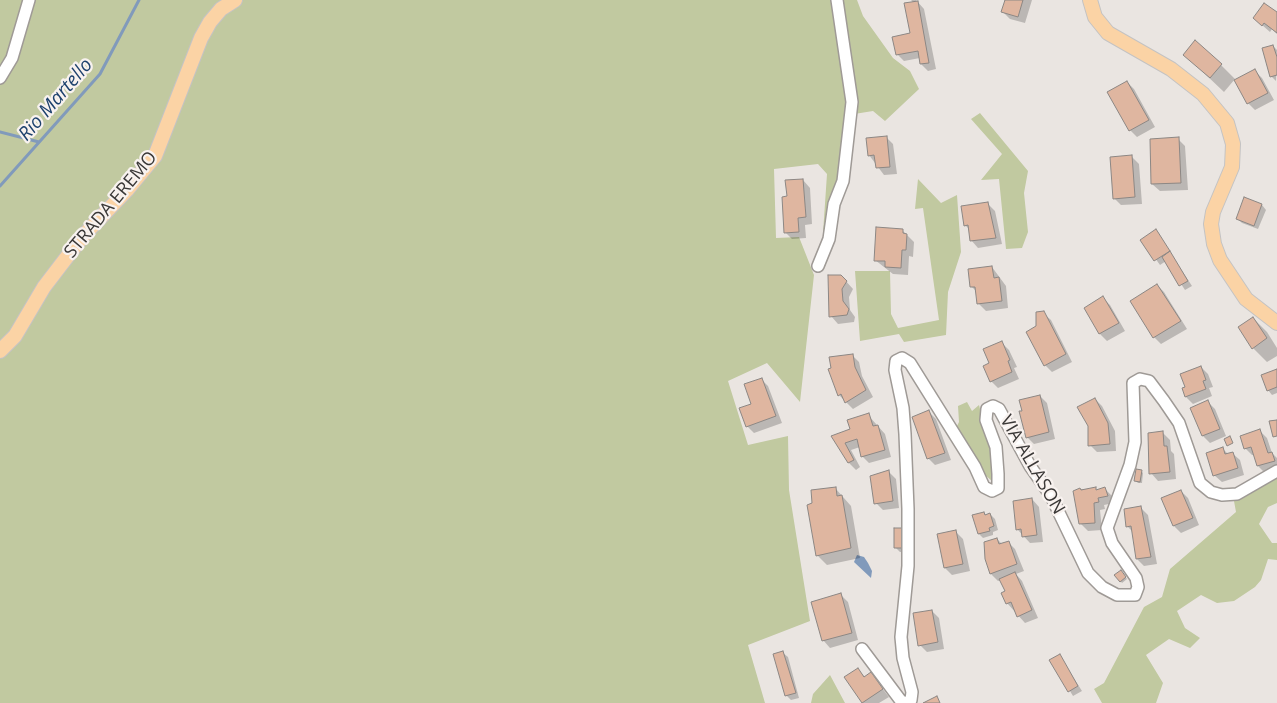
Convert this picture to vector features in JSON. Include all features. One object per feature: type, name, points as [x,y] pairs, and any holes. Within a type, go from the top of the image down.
[{"type":"main road","name":"STRADA EREMO","points":[[0,351],[15,336],[44,287],[83,236],[156,156],[201,38],[210,22],[222,9],[235,0]]},
{"type":"main road","points":[[1090,0],[1095,17],[1108,33],[1171,69],[1203,94],[1227,123],[1233,144],[1232,167],[1213,212],[1211,224],[1214,244],[1220,260],[1246,299],[1277,323]]},
{"type":"street","points":[[0,78],[12,58],[30,0]]},
{"type":"street","points":[[818,266],[829,239],[834,204],[843,181],[852,102],[837,0]]},
{"type":"street","name":"VIA ALLASON","points":[[862,649],[901,701],[907,703],[912,700],[912,692],[903,658],[901,637],[908,566],[908,509],[904,425],[895,370],[896,361],[902,358],[910,363],[953,431],[984,487],[992,491],[998,488],[996,447],[986,420],[987,410],[993,406],[999,409],[1030,466],[1051,496],[1070,532],[1078,558],[1088,573],[1102,587],[1117,596],[1135,595],[1138,587],[1136,578],[1112,543],[1107,528],[1114,502],[1130,465],[1135,442],[1134,383],[1140,379],[1149,380],[1164,401],[1179,423],[1200,483],[1211,492],[1222,495],[1237,494],[1277,472]]},
{"type":"green space","points":[[0,0],[857,0],[863,16],[893,58],[910,71],[919,89],[885,121],[873,111],[848,115],[839,182],[827,234],[823,233],[827,174],[818,164],[774,169],[776,238],[799,237],[814,275],[800,402],[767,363],[728,381],[748,445],[788,436],[789,490],[810,621],[748,645],[765,703],[0,703]]},
{"type":"green space","points":[[980,113],[1028,171],[1024,193],[1028,232],[1022,248],[1006,249],[999,179],[981,180],[1002,154],[971,119]]},
{"type":"green space","points":[[918,179],[941,203],[957,195],[961,252],[948,292],[946,335],[904,342],[899,334],[860,341],[855,271],[890,271],[891,314],[898,328],[939,320],[923,208],[915,209]]},
{"type":"green space","points":[[967,402],[972,411],[979,405],[994,466],[993,482],[983,473],[956,428],[959,422],[958,406]]},
{"type":"green space","points":[[1277,478],[1277,503],[1268,507],[1259,524],[1272,543],[1277,543],[1277,560],[1268,559],[1261,580],[1255,587],[1234,601],[1217,603],[1201,595],[1177,611],[1185,628],[1200,638],[1190,648],[1169,639],[1146,655],[1163,683],[1156,703],[1102,703],[1094,689],[1104,683],[1144,607],[1162,597],[1170,569],[1236,512],[1234,501]]},
{"type":"green space","points":[[830,675],[845,703],[811,703],[813,694]]},
{"type":"water","points":[[857,555],[864,557],[868,563],[872,571],[871,578],[854,562]]},
{"type":"building","points":[[1005,0],[1023,0],[1018,17],[1001,12]]},
{"type":"building","points":[[918,1],[929,63],[920,64],[918,51],[896,55],[892,37],[910,33],[904,3]]},
{"type":"building","points":[[1264,3],[1277,12],[1277,33],[1264,23],[1262,26],[1253,18]]},
{"type":"building","points":[[1195,40],[1222,64],[1210,78],[1183,55]]},
{"type":"building","points":[[1273,45],[1277,57],[1277,75],[1270,77],[1262,48]]},
{"type":"building","points":[[1255,69],[1268,93],[1247,104],[1234,80]]},
{"type":"building","points":[[1127,81],[1149,120],[1129,131],[1107,92]]},
{"type":"building","points":[[887,136],[890,167],[876,168],[874,155],[868,156],[866,138]]},
{"type":"building","points":[[1179,137],[1181,183],[1151,184],[1150,139]]},
{"type":"building","points":[[1132,155],[1135,197],[1113,199],[1110,157]]},
{"type":"building","points":[[803,179],[806,217],[798,218],[799,232],[784,233],[782,197],[787,196],[785,180]]},
{"type":"building","points":[[1244,197],[1262,204],[1254,226],[1236,219]]},
{"type":"building","points":[[988,202],[996,238],[970,241],[968,225],[964,226],[961,206]]},
{"type":"building","points":[[876,227],[903,229],[903,233],[907,234],[906,250],[902,250],[901,268],[885,267],[885,261],[874,261]]},
{"type":"building","points":[[1156,229],[1170,251],[1154,261],[1140,240]]},
{"type":"building","points":[[1170,251],[1188,281],[1179,286],[1162,257]]},
{"type":"building","points":[[992,266],[994,278],[999,277],[1002,301],[977,304],[975,287],[970,287],[968,269]]},
{"type":"building","points":[[828,275],[841,275],[847,281],[842,289],[843,301],[849,309],[847,315],[829,317]]},
{"type":"building","points":[[1157,284],[1181,321],[1153,338],[1130,301]]},
{"type":"building","points":[[1103,296],[1119,323],[1099,334],[1084,308]]},
{"type":"building","points":[[1044,311],[1066,354],[1044,366],[1026,332],[1036,326],[1036,312]]},
{"type":"building","points":[[1253,317],[1267,338],[1252,349],[1238,327]]},
{"type":"building","points":[[1002,341],[1010,360],[1008,361],[1012,372],[990,382],[983,366],[989,363],[983,349]]},
{"type":"building","points":[[853,354],[855,367],[866,390],[845,403],[841,394],[838,396],[828,369],[831,368],[829,357]]},
{"type":"building","points":[[1201,366],[1206,380],[1203,381],[1206,389],[1185,397],[1182,388],[1185,387],[1180,374]]},
{"type":"building","points":[[1277,369],[1277,387],[1267,391],[1261,375]]},
{"type":"building","points":[[762,378],[776,416],[746,427],[739,408],[751,404],[744,384]]},
{"type":"building","points":[[1040,395],[1049,432],[1026,438],[1019,411],[1022,411],[1019,400]]},
{"type":"building","points":[[1095,398],[1108,423],[1110,444],[1088,446],[1088,426],[1077,407]]},
{"type":"building","points":[[1208,400],[1220,429],[1202,436],[1190,408]]},
{"type":"building","points":[[929,410],[945,453],[927,459],[912,417]]},
{"type":"building","points":[[869,413],[873,426],[878,425],[885,450],[861,457],[857,439],[845,443],[854,460],[848,463],[831,436],[850,429],[847,420]]},
{"type":"building","points":[[1277,420],[1277,436],[1273,437],[1269,421]]},
{"type":"building","points":[[1260,429],[1268,453],[1272,452],[1275,461],[1257,466],[1251,447],[1244,449],[1240,436]]},
{"type":"building","points":[[1163,431],[1164,446],[1167,446],[1170,472],[1149,474],[1148,433]]},
{"type":"building","points":[[1230,436],[1233,443],[1227,446],[1224,439]]},
{"type":"building","points":[[1223,447],[1225,454],[1233,452],[1238,468],[1213,476],[1206,453]]},
{"type":"building","points":[[1136,469],[1142,470],[1140,482],[1134,481]]},
{"type":"building","points":[[889,470],[893,501],[874,504],[870,476]]},
{"type":"building","points":[[836,487],[837,496],[842,495],[851,548],[816,556],[807,505],[812,503],[811,490]]},
{"type":"building","points":[[1096,487],[1096,490],[1105,487],[1108,496],[1098,498],[1099,502],[1094,503],[1095,523],[1079,524],[1073,491],[1080,488],[1081,490]]},
{"type":"building","points":[[1181,490],[1193,518],[1173,526],[1161,498]]},
{"type":"building","points":[[1032,498],[1037,535],[1022,537],[1021,529],[1016,530],[1013,501]]},
{"type":"building","points":[[1141,506],[1151,557],[1136,559],[1131,526],[1126,527],[1124,509]]},
{"type":"building","points":[[984,512],[985,515],[990,513],[994,526],[989,528],[990,531],[978,534],[972,515]]},
{"type":"building","points":[[894,528],[902,528],[903,548],[894,548]]},
{"type":"building","points":[[956,530],[963,564],[944,568],[937,534]]},
{"type":"building","points":[[997,538],[999,544],[1009,541],[1017,564],[990,574],[985,559],[984,542]]},
{"type":"building","points":[[1121,570],[1126,577],[1120,582],[1114,575]]},
{"type":"building","points":[[1015,572],[1032,610],[1017,617],[1011,602],[1006,604],[1001,593],[1005,591],[999,579]]},
{"type":"building","points":[[841,593],[852,633],[822,641],[811,602]]},
{"type":"building","points":[[932,610],[938,642],[918,646],[913,613]]},
{"type":"building","points":[[783,651],[796,693],[785,696],[773,654]]},
{"type":"building","points":[[1060,654],[1078,686],[1068,692],[1049,660]]},
{"type":"building","points":[[858,668],[864,677],[871,672],[883,689],[862,703],[844,677]]},
{"type":"building","points":[[937,696],[940,703],[923,703]]},
{"type":"waterway","name":"Rio Martello","points":[[0,186],[100,74],[139,0]]},
{"type":"waterway","points":[[0,132],[39,142]]}]
